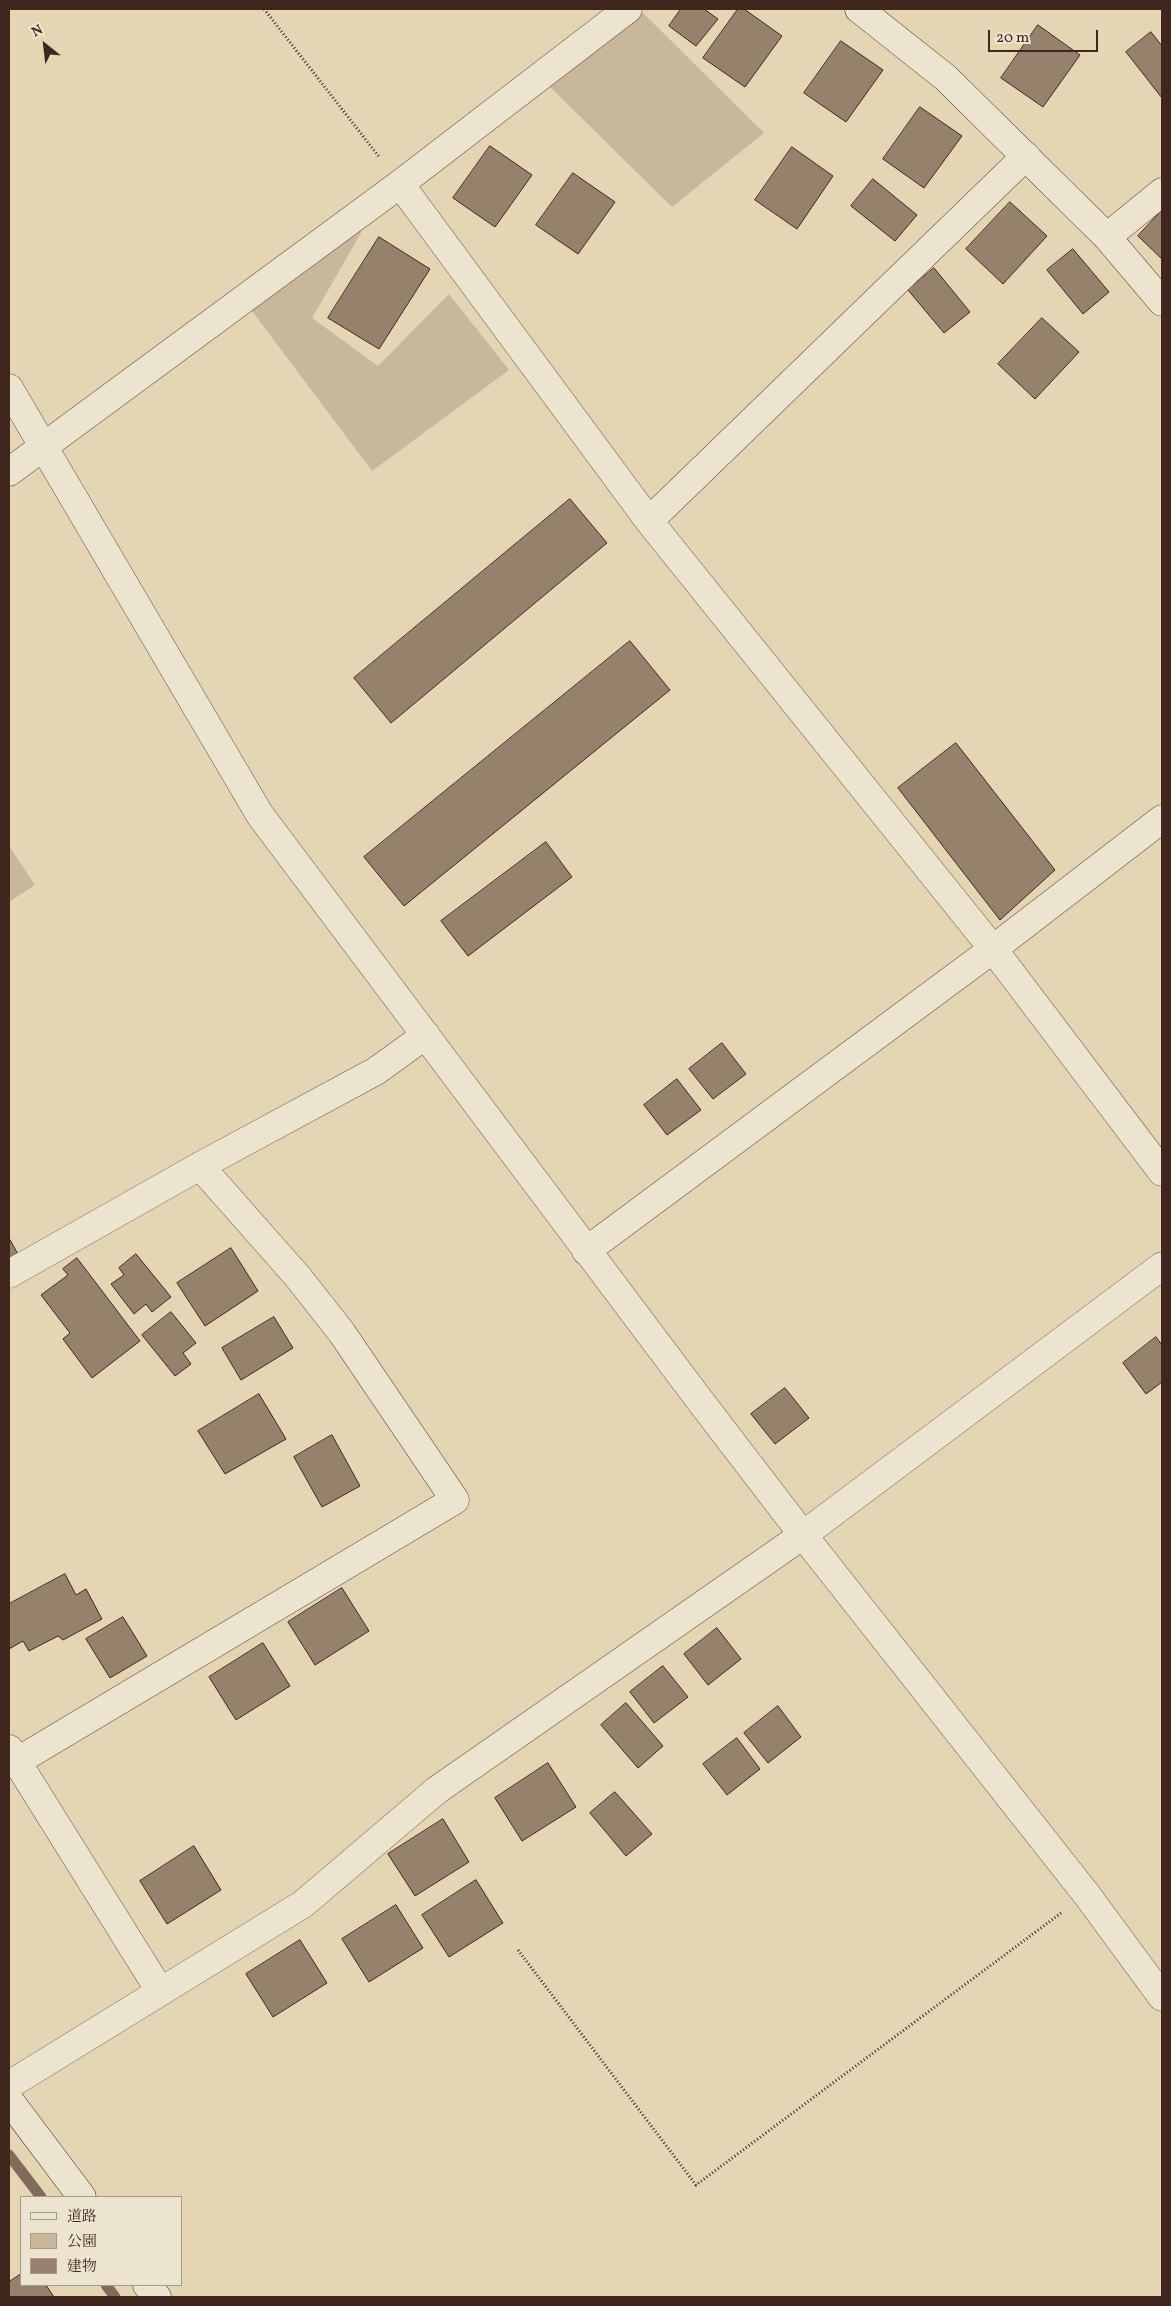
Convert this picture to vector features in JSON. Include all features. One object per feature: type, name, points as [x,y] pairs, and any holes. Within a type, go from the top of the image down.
[{"type":"street","points":[[9,472],[400,184],[628,9]]},
{"type":"street","points":[[859,9],[946,78],[1107,237],[1162,302]]},
{"type":"street","points":[[650,521],[1026,156]]},
{"type":"street","points":[[400,184],[650,521],[993,949],[1162,1172]]},
{"type":"street","points":[[1107,237],[1162,192]]},
{"type":"street","points":[[9,388],[260,815],[586,1250],[803,1535],[1086,1895],[1162,1997]]},
{"type":"street","points":[[586,1250],[993,949],[1162,819]]},
{"type":"street","points":[[9,1274],[200,1166],[376,1071],[426,1035]]},
{"type":"street","points":[[160,1991],[12,1755],[455,1500],[342,1333],[298,1277],[200,1166]]},
{"type":"street","points":[[9,2085],[303,1904],[437,1790],[803,1535],[1162,1266]]},
{"type":"street","points":[[9,2100],[81,2196]]},
{"type":"street","points":[[148,2286],[157,2297]]},
{"type":"path","points":[[264,9],[400,184]]},
{"type":"path","points":[[518,1950],[696,2185],[1086,1895]]},
{"type":"green space","points":[[639,9],[764,133],[672,207],[540,77]]},
{"type":"green space","points":[[358,215],[361,233],[312,318],[378,366],[449,294],[509,370],[372,471],[243,299]]},
{"type":"green space","points":[[9,846],[35,885],[9,902]]},
{"type":"building","points":[[681,9],[704,9],[718,19],[696,46],[669,26]]},
{"type":"building","points":[[738,9],[744,9],[782,36],[745,87],[703,58]]},
{"type":"building","points":[[1038,25],[1080,55],[1043,107],[1001,78]]},
{"type":"building","points":[[1151,32],[1162,46],[1162,98],[1126,52]]},
{"type":"building","points":[[841,41],[883,70],[846,122],[804,93]]},
{"type":"building","points":[[920,107],[962,136],[924,188],[883,159]]},
{"type":"building","points":[[490,146],[532,175],[495,227],[453,198]]},
{"type":"building","points":[[792,147],[833,176],[797,229],[755,200]]},
{"type":"building","points":[[573,173],[615,202],[578,254],[536,225]]},
{"type":"building","points":[[873,179],[917,215],[895,241],[851,206]]},
{"type":"building","points":[[1010,202],[1047,236],[1003,284],[966,249]]},
{"type":"building","points":[[1162,210],[1162,259],[1138,236]]},
{"type":"building","points":[[379,237],[430,269],[379,349],[328,318]]},
{"type":"building","points":[[1073,249],[1109,292],[1083,314],[1047,270]]},
{"type":"building","points":[[934,268],[970,312],[944,333],[908,290]]},
{"type":"building","points":[[1042,318],[1079,352],[1035,399],[998,364]]},
{"type":"building","points":[[570,499],[607,543],[391,723],[354,678]]},
{"type":"building","points":[[630,641],[670,690],[404,906],[364,857]]},
{"type":"building","points":[[956,743],[1055,870],[1000,920],[898,788]]},
{"type":"building","points":[[546,842],[572,877],[468,956],[441,921]]},
{"type":"building","points":[[722,1043],[746,1074],[713,1099],[689,1069]]},
{"type":"building","points":[[677,1079],[701,1110],[667,1135],[644,1105]]},
{"type":"building","points":[[9,1238],[19,1256],[9,1262]]},
{"type":"building","points":[[231,1248],[258,1291],[205,1326],[177,1283]]},
{"type":"building","points":[[136,1254],[171,1297],[152,1312],[146,1304],[134,1314],[111,1284],[124,1275],[119,1268]]},
{"type":"building","points":[[77,1258],[140,1341],[92,1378],[63,1339],[70,1333],[41,1295],[68,1275],[63,1269]]},
{"type":"building","points":[[171,1312],[196,1343],[183,1353],[191,1364],[175,1376],[142,1335]]},
{"type":"building","points":[[274,1317],[293,1348],[241,1380],[222,1348]]},
{"type":"building","points":[[1156,1337],[1162,1345],[1162,1382],[1146,1394],[1123,1363]]},
{"type":"building","points":[[785,1388],[809,1418],[775,1444],[751,1414]]},
{"type":"building","points":[[259,1394],[286,1439],[225,1474],[198,1431]]},
{"type":"building","points":[[332,1435],[360,1486],[322,1507],[294,1457]]},
{"type":"building","points":[[65,1574],[76,1595],[86,1589],[102,1619],[63,1640],[58,1636],[29,1651],[23,1641],[9,1649],[9,1604]]},
{"type":"building","points":[[342,1588],[369,1631],[315,1665],[288,1622]]},
{"type":"building","points":[[123,1617],[147,1656],[110,1678],[86,1639]]},
{"type":"building","points":[[717,1628],[741,1659],[708,1685],[684,1654]]},
{"type":"building","points":[[263,1643],[290,1686],[236,1720],[209,1677]]},
{"type":"building","points":[[663,1666],[688,1697],[654,1723],[630,1692]]},
{"type":"building","points":[[626,1703],[663,1746],[638,1768],[601,1725]]},
{"type":"building","points":[[778,1706],[801,1737],[768,1763],[744,1733]]},
{"type":"building","points":[[737,1738],[760,1769],[727,1795],[703,1764]]},
{"type":"building","points":[[548,1763],[576,1807],[522,1841],[495,1798]]},
{"type":"building","points":[[615,1792],[652,1834],[626,1856],[590,1813]]},
{"type":"building","points":[[443,1819],[469,1862],[415,1896],[388,1854]]},
{"type":"building","points":[[194,1846],[221,1890],[167,1924],[140,1881]]},
{"type":"building","points":[[476,1880],[503,1923],[449,1957],[422,1915]]},
{"type":"building","points":[[396,1905],[423,1948],[369,1982],[342,1939]]},
{"type":"building","points":[[300,1940],[327,1983],[273,2017],[246,1974]]},
{"type":"building","points":[[20,2275],[20,2286],[47,2286],[54,2297],[9,2297],[9,2282]]},
{"type":"waterway","points":[[9,2155],[40,2196]]},
{"type":"waterway","points":[[107,2286],[115,2297]]}]
